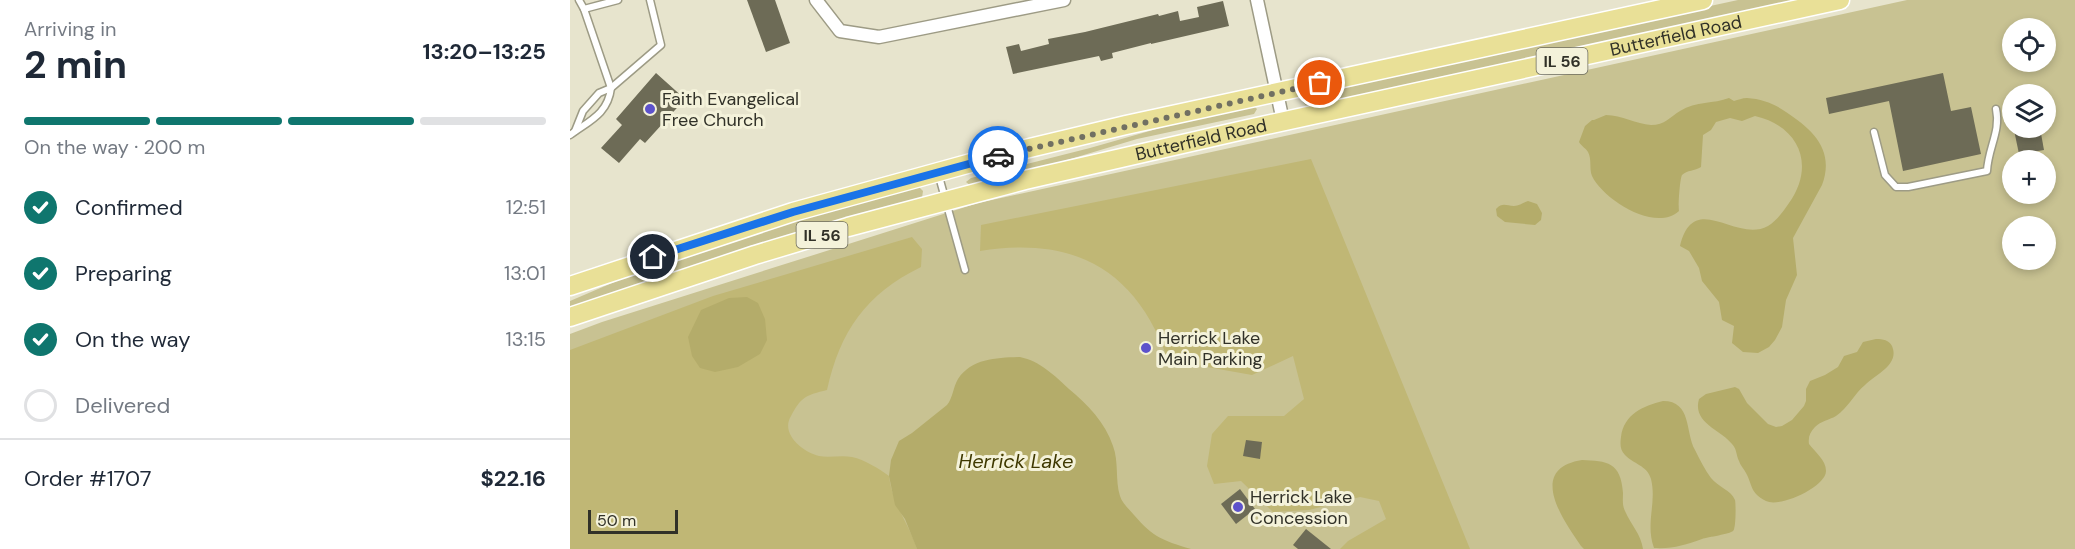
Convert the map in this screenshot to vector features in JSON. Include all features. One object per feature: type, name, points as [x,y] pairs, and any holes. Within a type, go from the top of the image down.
[{"type":"main road","name":"Butterfield Road","points":[[570,286],[793,212],[1070,138],[1703,0]]},
{"type":"main road","name":"Butterfield Road","points":[[570,317],[755,255],[945,201],[1095,163],[1840,0]]},
{"type":"street","points":[[816,0],[840,31],[879,38],[1010,6],[1064,0]]},
{"type":"street","points":[[1257,0],[1283,121]]},
{"type":"lane","points":[[572,133],[591,122],[609,101],[611,88],[579,0]]},
{"type":"lane","points":[[584,9],[618,0]]},
{"type":"lane","points":[[572,133],[584,111],[599,93],[611,88],[661,45],[650,0]]},
{"type":"lane","points":[[1874,132],[1885,175],[1896,187],[1908,187],[1987,171],[1988,159],[1999,122],[1996,109]]},
{"type":"lane","points":[[938,172],[965,270]]},
{"type":"shaded area","points":[[1738,0],[1808,0],[1307,107],[1303,102],[1304,95],[1308,93]]},
{"type":"shaded area","points":[[1907,0],[2075,0],[2075,549],[570,549],[570,334],[978,203]]},
{"type":"shaded area","points":[[1253,105],[1257,109],[1254,114],[1137,139],[1024,173],[971,186],[966,182],[971,178],[1090,148],[1202,116]]},
{"type":"shaded area","points":[[1311,159],[1470,549],[1340,549],[1348,541],[1386,519],[1379,501],[1360,497],[1309,510],[1273,512],[1241,481],[1214,484],[1207,466],[1212,434],[1228,416],[1284,416],[1304,399],[1293,356],[1252,375],[1168,360],[1155,329],[1138,302],[1119,282],[1097,266],[1072,255],[1045,249],[1014,248],[980,251],[981,225]]},
{"type":"shaded area","points":[[918,186],[923,191],[922,198],[570,310],[570,301],[654,265],[805,217]]},
{"type":"shaded area","points":[[912,237],[922,249],[921,267],[885,289],[858,316],[839,350],[827,390],[809,395],[801,401],[791,416],[788,429],[795,441],[806,451],[823,457],[857,458],[889,476],[897,504],[917,549],[570,549],[570,350],[713,296]]},
{"type":"water","points":[[1729,98],[1734,101],[1745,98],[1758,99],[1782,109],[1813,134],[1819,142],[1826,161],[1822,185],[1793,238],[1797,275],[1786,300],[1782,327],[1769,347],[1758,353],[1743,352],[1732,343],[1734,326],[1722,320],[1719,302],[1702,281],[1699,268],[1689,251],[1680,246],[1686,230],[1695,221],[1706,219],[1743,229],[1756,230],[1774,221],[1789,203],[1797,189],[1801,175],[1802,161],[1799,149],[1792,138],[1783,128],[1755,116],[1742,121],[1730,118],[1716,122],[1711,130],[1703,135],[1701,167],[1682,175],[1679,211],[1669,217],[1657,218],[1644,216],[1631,210],[1607,194],[1592,176],[1589,155],[1579,142],[1585,126],[1592,120],[1606,115],[1656,125],[1686,108]]},
{"type":"water","points":[[1528,201],[1537,204],[1542,213],[1541,220],[1535,225],[1505,222],[1497,216],[1496,209],[1501,206],[1516,206]]},
{"type":"water","points":[[747,297],[758,303],[765,319],[767,340],[760,354],[738,367],[715,372],[700,368],[692,356],[688,337],[701,310],[729,298]]},
{"type":"water","points":[[1876,339],[1885,340],[1892,346],[1894,353],[1890,364],[1861,389],[1840,413],[1817,425],[1810,435],[1809,444],[1826,467],[1824,477],[1811,489],[1791,499],[1773,502],[1761,498],[1753,489],[1734,446],[1703,420],[1698,407],[1699,399],[1706,394],[1735,387],[1768,424],[1776,427],[1782,426],[1792,420],[1804,406],[1806,389],[1810,381],[1838,367],[1844,356],[1857,352],[1863,342]]},
{"type":"water","name":"Herrick Lake","points":[[1020,357],[1041,365],[1053,374],[1083,401],[1101,422],[1113,446],[1121,499],[1141,523],[1165,540],[1191,549],[917,549],[905,519],[895,505],[889,476],[891,460],[899,441],[947,405],[958,379],[970,367],[986,360]]},
{"type":"water","points":[[1663,401],[1679,406],[1686,419],[1692,443],[1705,468],[1711,478],[1735,500],[1733,531],[1679,546],[1654,548],[1651,530],[1653,496],[1651,479],[1643,468],[1623,453],[1620,442],[1623,429],[1630,417],[1648,406]]},
{"type":"water","points":[[1582,460],[1599,461],[1616,469],[1622,483],[1624,509],[1643,549],[1584,549],[1581,546],[1559,510],[1554,497],[1553,485],[1556,474],[1565,465]]},
{"type":"building","points":[[747,0],[775,0],[790,43],[766,52]]},
{"type":"building","points":[[1223,1],[1229,26],[1112,53],[1113,58],[1101,61],[1099,56],[1013,74],[1006,47],[1019,44],[1021,51],[1049,44],[1048,39],[1158,14],[1159,16],[1178,11],[1180,21],[1199,17],[1197,7]]},
{"type":"building","name":"Faith Evangelical Free Church","points":[[656,73],[685,99],[645,143],[640,139],[619,163],[601,148],[622,125],[616,119]]},
{"type":"building","points":[[1943,73],[1951,111],[1971,107],[1981,154],[1903,171],[1889,101],[1829,114],[1826,98]]},
{"type":"building","points":[[2016,138],[2042,138],[2044,150],[2018,150]]},
{"type":"building","points":[[1246,440],[1262,442],[1260,459],[1243,456]]},
{"type":"building","name":"Herrick Lake Concession","points":[[1240,489],[1255,509],[1236,524],[1221,504]]},
{"type":"building","points":[[1306,529],[1331,549],[1298,549],[1293,545]]},
{"type":"way so far","points":[[998,156],[1320,83]]},
{"type":"place","name":"Faith Evangelical Free Church","points":[[650,109]]},
{"type":"place","name":"Herrick Lake Main Parking","points":[[1146,348]]},
{"type":"place","name":"Herrick Lake Concession","points":[[1238,507]]},
{"type":"route","points":[[653,257],[793,212],[998,156]]}]
